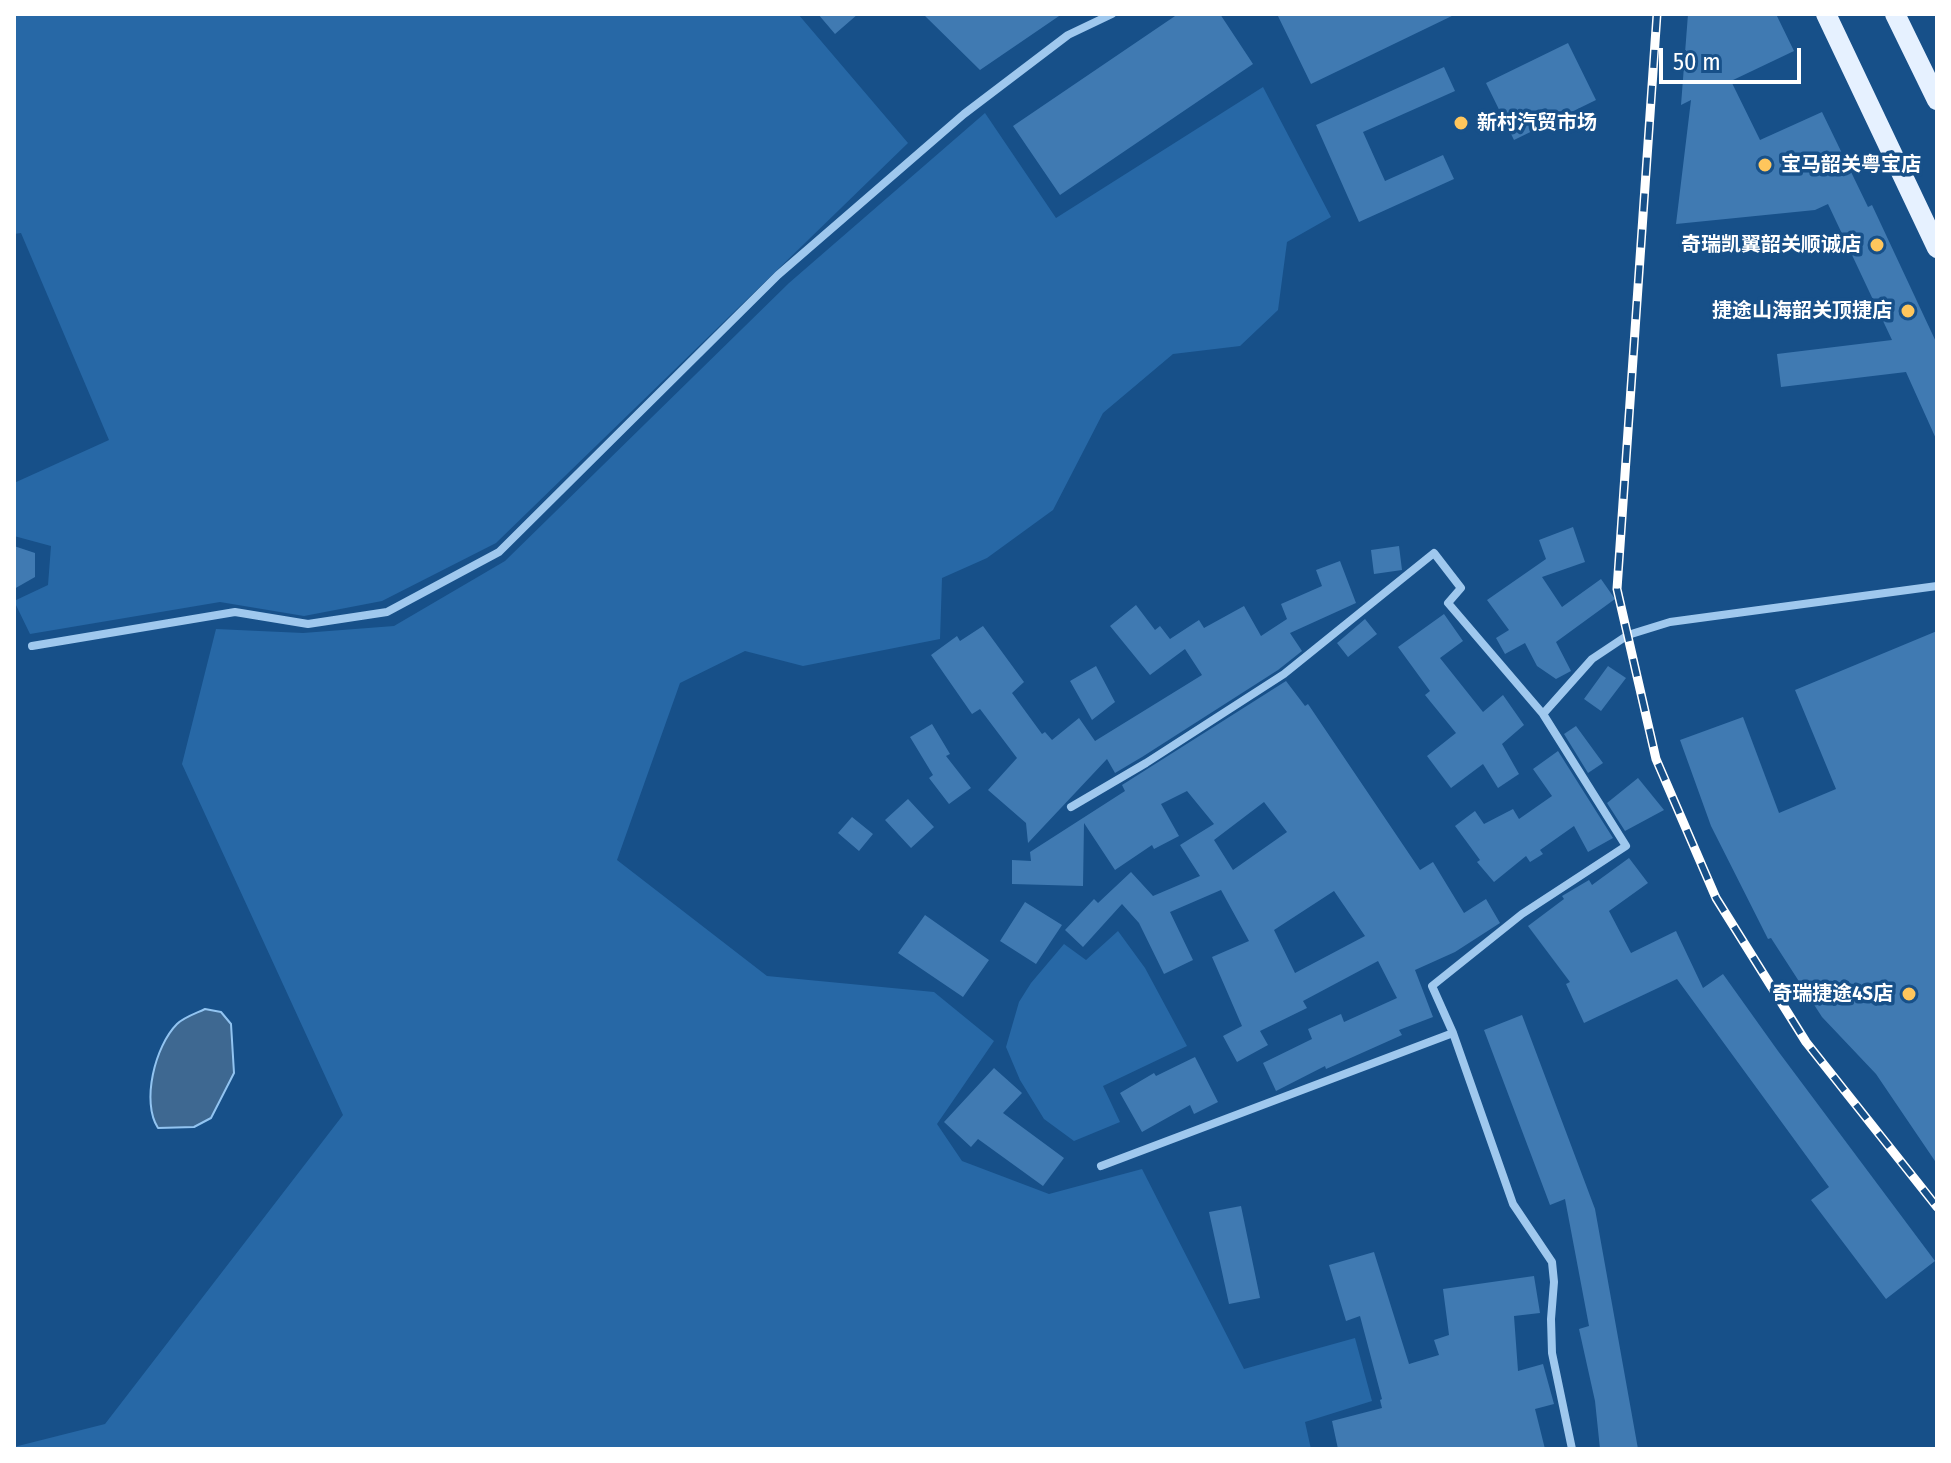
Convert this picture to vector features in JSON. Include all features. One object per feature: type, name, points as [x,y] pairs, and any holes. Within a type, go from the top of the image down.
[{"type":"main road","points":[[1826,14],[1937,248]]},
{"type":"main road","points":[[1895,14],[1937,100]]},
{"type":"street","points":[[32,646],[235,612],[308,624],[387,612],[499,552],[789,265],[964,114],[1068,35],[1112,14]]},
{"type":"street","points":[[1071,807],[1146,763],[1284,674],[1434,553],[1461,588],[1448,603],[1543,714],[1626,846],[1522,914],[1432,986],[1453,1033],[1513,1204],[1552,1262],[1552,1353],[1572,1449]]},
{"type":"street","points":[[1543,714],[1592,659],[1628,635],[1670,622],[1937,586]]},
{"type":"street","points":[[1101,1166],[1453,1033]]},
{"type":"shaded area","points":[[14,14],[798,14],[908,143],[496,543],[382,601],[304,616],[220,602],[30,634],[14,601],[48,585],[51,546],[14,536],[14,483],[109,440],[21,233],[14,234]]},
{"type":"shaded area","points":[[1263,87],[1331,217],[1287,242],[1278,310],[1240,346],[1173,354],[1103,413],[1053,510],[987,558],[942,578],[940,639],[803,666],[745,651],[680,683],[617,860],[767,976],[934,992],[994,1041],[937,1124],[962,1161],[1049,1194],[1142,1169],[1244,1369],[1355,1338],[1372,1401],[1305,1422],[1311,1449],[14,1449],[105,1424],[343,1115],[182,764],[216,629],[303,633],[394,626],[505,561],[789,283],[985,113],[1056,218]]},
{"type":"shaded area","points":[[1118,931],[1145,968],[1187,1046],[1103,1086],[1120,1122],[1074,1141],[1044,1119],[1020,1080],[1006,1047],[1019,1002],[1064,944],[1086,960]]},
{"type":"shaded area","points":[[205,1009],[221,1012],[231,1024],[234,1073],[211,1118],[194,1127],[158,1128],[153,1117],[151,1089],[162,1046],[177,1024]]},
{"type":"building","points":[[818,14],[858,14],[835,34]]},
{"type":"building","points":[[923,14],[1062,14],[980,70]]},
{"type":"building","points":[[1178,14],[1220,14],[1253,64],[1060,195],[1013,126]]},
{"type":"building","points":[[1277,14],[1456,14],[1311,84]]},
{"type":"building","points":[[1688,14],[1776,14],[1794,51],[1731,81],[1760,140],[1822,112],[1868,207],[1872,205],[1937,344],[1937,441],[1906,372],[1781,387],[1777,354],[1892,340],[1828,204],[1815,210],[1676,224],[1691,100],[1681,105]]},
{"type":"building","points":[[1568,43],[1596,100],[1514,140],[1486,83]]},
{"type":"building","points":[[1444,67],[1455,91],[1363,132],[1385,181],[1443,155],[1454,179],[1359,222],[1316,125]]},
{"type":"building","points":[[1573,527],[1585,562],[1542,577],[1562,607],[1601,579],[1615,599],[1556,642],[1571,671],[1556,679],[1537,666],[1525,643],[1505,654],[1496,638],[1509,630],[1487,600],[1546,559],[1539,540]]},
{"type":"building","points":[[14,546],[35,553],[35,577],[14,589]]},
{"type":"building","points":[[1399,546],[1402,570],[1374,574],[1371,550]]},
{"type":"building","points":[[1340,561],[1356,603],[1290,633],[1302,651],[1278,670],[1142,757],[1115,773],[1107,759],[1028,843],[1026,823],[988,790],[1017,758],[980,709],[972,714],[931,655],[957,636],[960,641],[983,626],[1024,682],[1012,693],[1042,734],[1045,732],[1052,740],[1079,718],[1095,741],[1202,675],[1185,649],[1150,675],[1110,626],[1136,605],[1155,630],[1160,626],[1170,639],[1199,620],[1204,628],[1244,606],[1261,636],[1287,619],[1281,604],[1322,586],[1316,570]]},
{"type":"building","points":[[1444,614],[1463,641],[1440,658],[1483,712],[1503,695],[1524,725],[1502,744],[1519,774],[1498,788],[1483,764],[1451,788],[1427,756],[1456,733],[1425,695],[1430,691],[1398,647]]},
{"type":"building","points":[[1365,619],[1377,634],[1348,657],[1337,643]]},
{"type":"building","points":[[1937,631],[1937,1164],[1876,1074],[1822,1017],[1771,938],[1768,939],[1711,826],[1680,740],[1743,717],[1779,813],[1836,789],[1795,690]]},
{"type":"building","points":[[1096,666],[1115,702],[1092,720],[1070,681]]},
{"type":"building","points":[[1608,666],[1626,678],[1601,711],[1584,699]]},
{"type":"building","points":[[1286,681],[1305,706],[1308,704],[1420,870],[1433,862],[1464,913],[1486,899],[1500,923],[1455,952],[1415,970],[1433,1017],[1399,1030],[1402,1035],[1326,1069],[1325,1066],[1276,1091],[1263,1063],[1312,1039],[1308,1029],[1341,1014],[1344,1022],[1397,998],[1378,961],[1303,1001],[1307,1008],[1260,1031],[1268,1045],[1237,1062],[1223,1036],[1242,1026],[1212,957],[1249,941],[1221,890],[1170,912],[1193,960],[1164,974],[1139,923],[1122,904],[1083,947],[1065,930],[1094,899],[1098,903],[1131,872],[1153,896],[1200,876],[1180,845],[1214,824],[1187,791],[1161,804],[1179,836],[1154,849],[1152,845],[1115,870],[1084,823],[1083,886],[1012,884],[1012,860],[1031,861],[1030,852],[1125,791],[1122,785]],"holes":[[[1264,802],[1287,832],[1233,870],[1214,840]],[[1334,891],[1365,936],[1295,973],[1274,930]]]},
{"type":"building","points":[[932,724],[950,754],[946,756],[971,788],[949,804],[929,778],[933,775],[910,737]]},
{"type":"building","points":[[1576,726],[1603,763],[1588,773],[1564,734]]},
{"type":"building","points":[[1558,751],[1613,838],[1588,852],[1574,826],[1540,850],[1543,854],[1530,862],[1526,856],[1494,882],[1477,862],[1480,860],[1455,826],[1475,811],[1484,824],[1513,809],[1519,819],[1552,796],[1533,769]]},
{"type":"building","points":[[1638,778],[1664,810],[1625,831],[1607,803]]},
{"type":"building","points":[[908,799],[934,827],[911,848],[885,820]]},
{"type":"building","points":[[852,817],[873,834],[859,851],[838,833]]},
{"type":"building","points":[[1629,858],[1648,883],[1609,911],[1631,953],[1676,931],[1703,988],[1723,974],[1935,1261],[1886,1299],[1811,1200],[1829,1187],[1677,979],[1584,1023],[1566,984],[1570,982],[1528,926],[1564,899],[1562,896],[1589,880],[1592,885]]},
{"type":"building","points":[[1025,902],[1062,925],[1036,964],[1000,941]]},
{"type":"building","points":[[925,915],[989,960],[963,997],[898,953]]},
{"type":"building","points":[[1522,1015],[1595,1209],[1638,1449],[1600,1449],[1595,1401],[1579,1329],[1589,1326],[1565,1199],[1550,1205],[1484,1030]]},
{"type":"building","points":[[1195,1057],[1218,1102],[1194,1114],[1190,1105],[1142,1132],[1120,1093],[1154,1073],[1156,1076]]},
{"type":"building","points":[[994,1068],[1022,1093],[1003,1113],[1064,1158],[1043,1186],[978,1139],[971,1147],[944,1122]]},
{"type":"building","points":[[1241,1206],[1260,1298],[1229,1304],[1209,1212]]},
{"type":"building","points":[[1374,1252],[1409,1364],[1439,1355],[1434,1340],[1449,1335],[1443,1289],[1534,1276],[1540,1313],[1514,1316],[1518,1371],[1543,1364],[1554,1404],[1535,1409],[1545,1449],[1338,1449],[1332,1421],[1382,1408],[1382,1399],[1360,1316],[1346,1321],[1329,1265]]},
{"type":"railway","points":[[1657,14],[1617,589],[1656,759],[1716,898],[1806,1042],[1937,1207]]},
{"type":"place","name":"新村汽贸市场","points":[[1461,123]]},
{"type":"place","name":"宝马韶关粤宝店","points":[[1765,165]]},
{"type":"place","name":"奇瑞凯翼韶关顺诚店","points":[[1877,245]]},
{"type":"place","name":"捷途山海韶关顶捷店","points":[[1908,311]]},
{"type":"place","name":"奇瑞捷途4S店","points":[[1909,994]]}]
